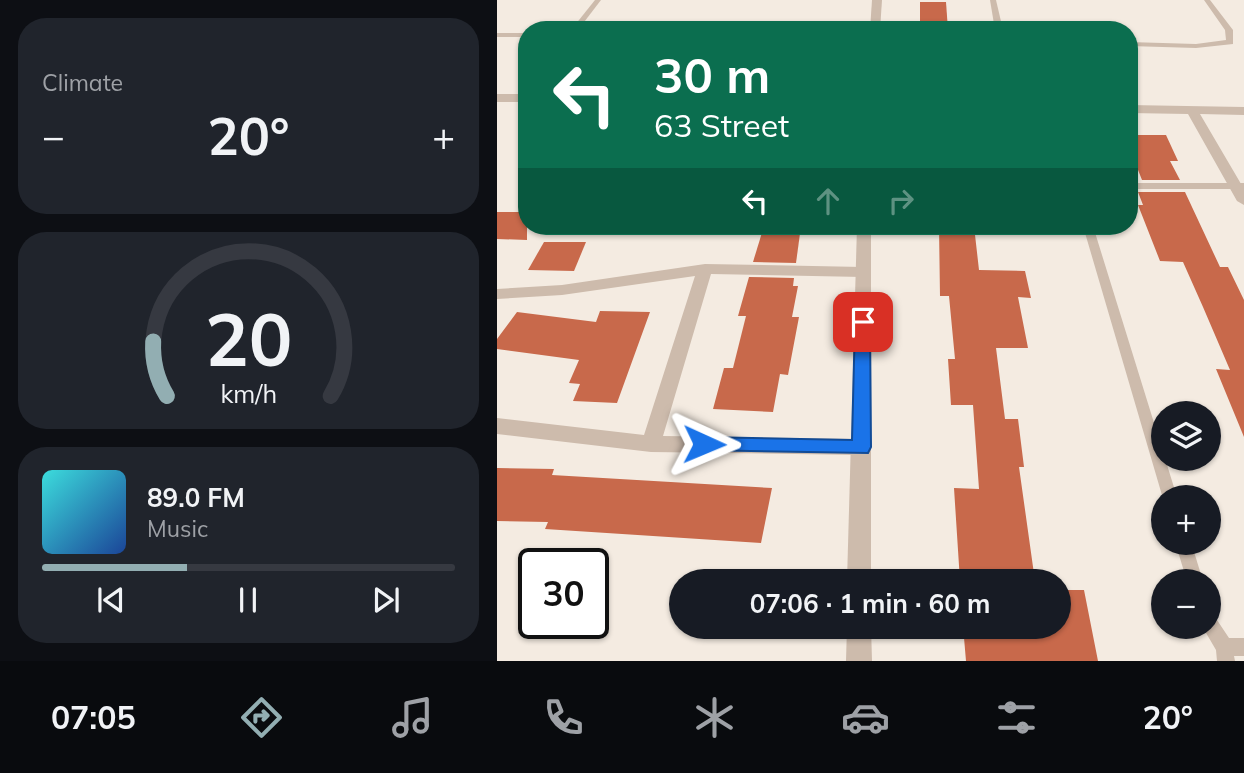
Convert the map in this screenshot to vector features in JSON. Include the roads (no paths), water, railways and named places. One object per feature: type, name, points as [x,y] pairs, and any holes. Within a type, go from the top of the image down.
[{"type":"street","points":[[876,21],[877,0]]},
{"type":"street","points":[[497,98],[518,98]]},
{"type":"street","points":[[1138,109],[1244,111]]},
{"type":"street","points":[[1192,110],[1240,186],[1244,201]]},
{"type":"street","points":[[859,569],[864,235]]},
{"type":"street","points":[[497,294],[550,291],[705,269],[863,272]]},
{"type":"street","points":[[651,444],[705,269]]},
{"type":"street","points":[[497,426],[651,444],[862,447]]},
{"type":"street","points":[[859,639],[859,661]]},
{"type":"lane","points":[[581,21],[598,0]]},
{"type":"lane","points":[[993,0],[997,21]]},
{"type":"lane","points":[[1138,44],[1196,46],[1230,42],[1229,30],[1207,0]]},
{"type":"lane","points":[[497,35],[518,35]]},
{"type":"lane","points":[[1138,186],[1240,186]]},
{"type":"lane","points":[[1091,235],[1165,485]]},
{"type":"lane","points":[[1225,654],[1244,647]]}]
